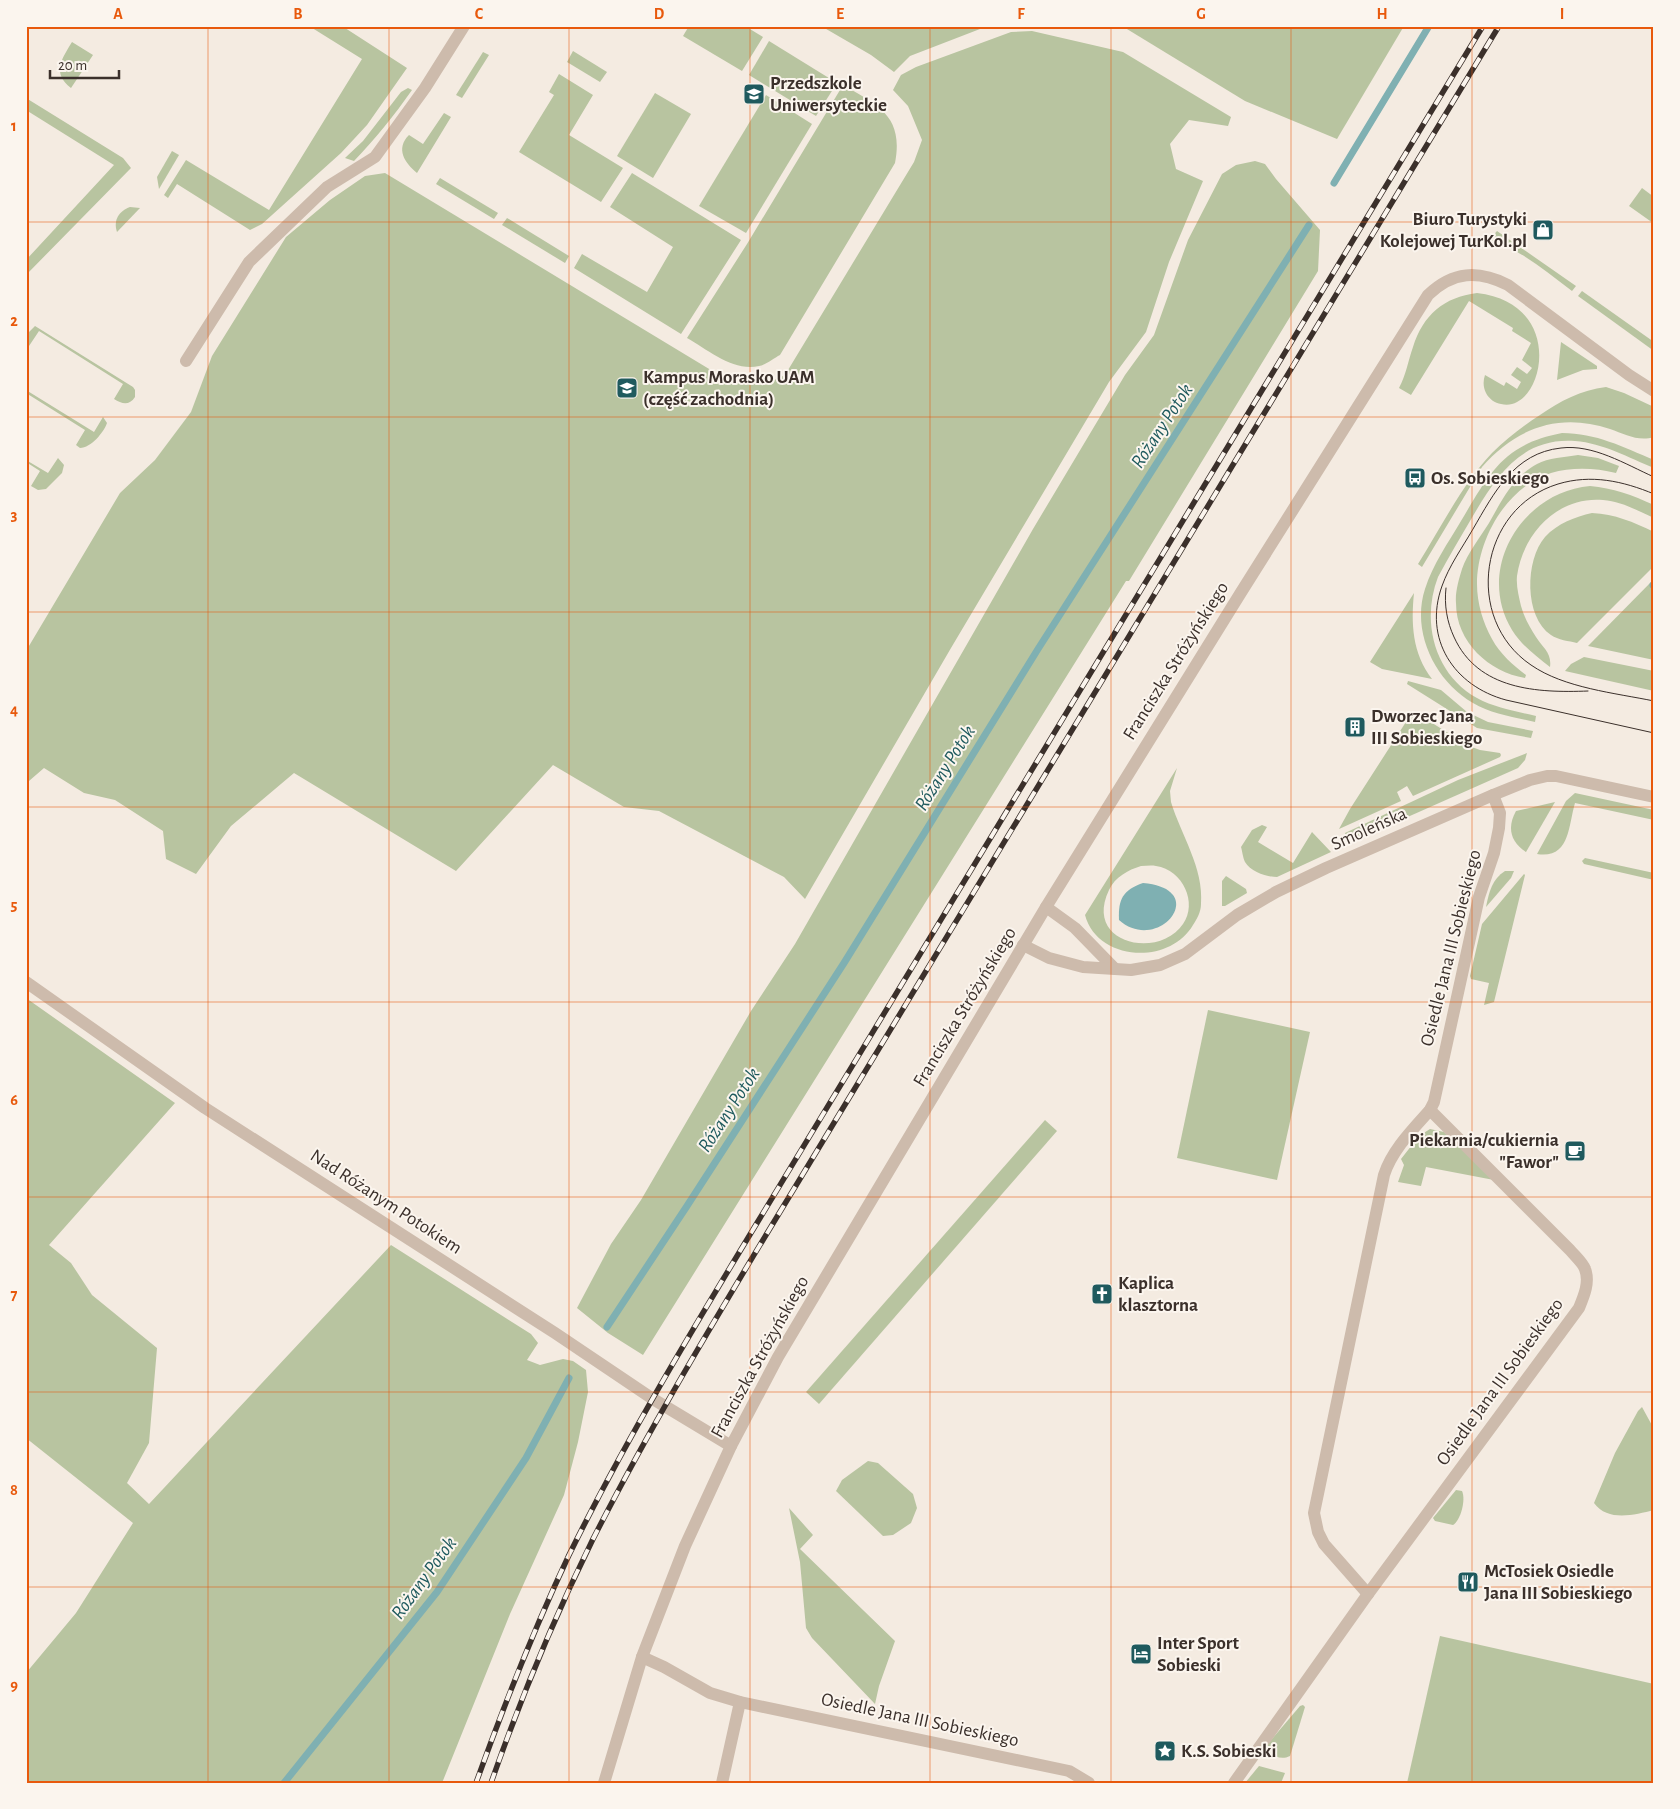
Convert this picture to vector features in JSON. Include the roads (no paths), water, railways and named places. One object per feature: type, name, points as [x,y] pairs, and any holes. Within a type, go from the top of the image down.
[{"type":"street","points":[[186,361],[249,262],[327,187],[375,157],[425,88],[464,26]]},
{"type":"street","name":"Franciszka Stróżyńskiego","points":[[604,1783],[642,1658],[685,1546],[731,1446],[778,1357],[1046,907],[1412,318],[1434,289],[1453,278],[1467,274],[1488,276],[1508,285],[1654,391]]},
{"type":"street","name":"Smoleńska","points":[[1023,945],[1049,958],[1083,967],[1147,969],[1175,960],[1237,915],[1276,892],[1530,780],[1556,776],[1654,797]]},
{"type":"street","name":"Osiedle Jana III Sobieskiego","points":[[1368,1594],[1324,1544],[1318,1532],[1314,1513],[1384,1175],[1394,1153],[1430,1110],[1434,1102],[1479,897],[1494,853],[1499,828],[1500,813],[1493,795]]},
{"type":"street","points":[[1046,907],[1075,928],[1115,969]]},
{"type":"street","name":"Nad Różanym Potokiem","points":[[26,982],[205,1108],[555,1333],[653,1399],[731,1446]]},
{"type":"street","name":"Osiedle Jana III Sobieskiego","points":[[1234,1783],[1368,1594],[1579,1308],[1586,1292],[1585,1269],[1570,1250],[1430,1110]]},
{"type":"street","name":"Osiedle Jana III Sobieskiego","points":[[642,1658],[664,1667],[710,1693],[740,1702],[1069,1771],[1089,1783]]},
{"type":"street","points":[[722,1783],[740,1702]]},
{"type":"water","points":[[1143,883],[1163,888],[1174,896],[1176,907],[1172,917],[1162,925],[1149,930],[1134,929],[1119,920],[1123,896],[1126,892]]},
{"type":"waterway","name":"Różany Potok","points":[[1334,183],[1429,26]]},
{"type":"waterway","name":"Różany Potok","points":[[607,1327],[844,963],[1038,649],[1309,225]]},
{"type":"waterway","name":"Różany Potok","points":[[284,1783],[437,1592],[526,1458],[569,1378]]},
{"type":"tram line","points":[[1654,477],[1609,456],[1585,449],[1561,448],[1545,451],[1530,458],[1507,477],[1489,502],[1452,564],[1442,586],[1437,606],[1440,642],[1447,658],[1471,684],[1506,700],[1654,733]]},
{"type":"tram line","points":[[1654,494],[1619,482],[1607,480],[1570,481],[1558,484],[1531,497],[1511,516],[1497,540],[1489,566],[1489,594],[1495,621],[1509,645],[1531,665],[1544,673],[1574,684],[1654,701]]},
{"type":"tram line","points":[[1446,588],[1446,607],[1454,637],[1465,655],[1478,668],[1493,678],[1511,685],[1530,689],[1588,691]]},
{"type":"railway","points":[[476,1783],[497,1725],[556,1583],[590,1512],[659,1387],[1483,26]]},
{"type":"railway","points":[[491,1783],[538,1660],[593,1539],[678,1383],[1499,26]]},
{"type":"place","name":"Przedszkole Uniwersyteckie","points":[[754,94]]},
{"type":"place","name":"Biuro Turystyki Kolejowej TurKol.pl","points":[[1543,230]]},
{"type":"place","name":"Kampus Morasko UAM (część zachodnia)","points":[[627,388]]},
{"type":"place","name":"Os. Sobieskiego","points":[[1415,478]]},
{"type":"place","name":"Dworzec Jana III Sobieskiego","points":[[1355,727]]},
{"type":"place","name":"Piekarnia/cukiernia \"Fawor\"","points":[[1575,1151]]},
{"type":"place","name":"Kaplica klasztorna","points":[[1102,1294]]},
{"type":"place","name":"McTosiek Osiedle Jana III Sobieskiego","points":[[1468,1582]]},
{"type":"place","name":"Inter Sport Sobieski","points":[[1141,1654]]},
{"type":"place","name":"K.S. Sobieski","points":[[1165,1751]]}]
